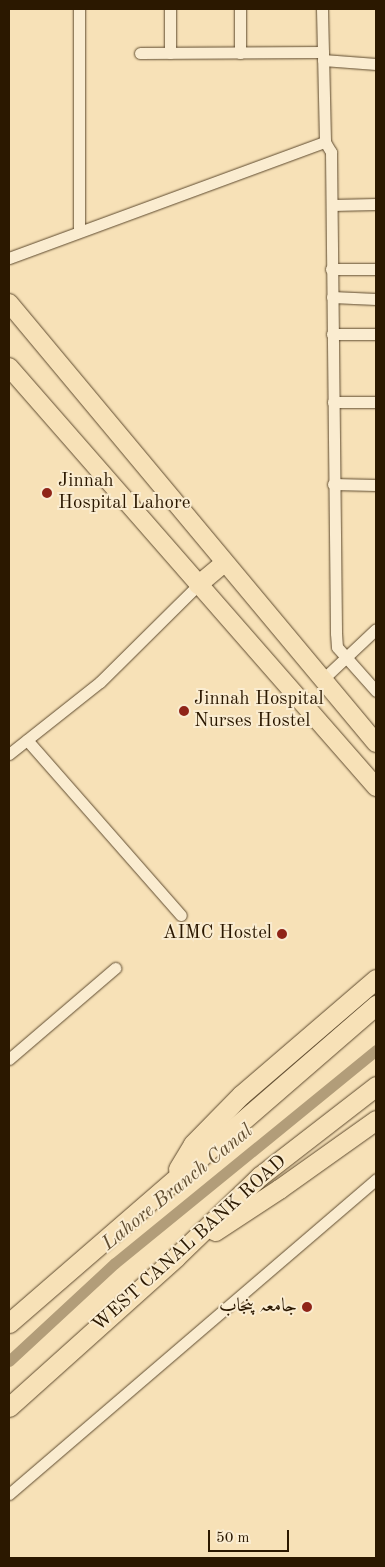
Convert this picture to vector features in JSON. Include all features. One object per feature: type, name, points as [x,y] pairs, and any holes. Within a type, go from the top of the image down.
[{"type":"highway","points":[[170,1184],[193,1144],[241,1095],[376,979]]},
{"type":"highway","points":[[9,1323],[376,1005]]},
{"type":"highway","name":"WEST CANAL BANK ROAD","points":[[9,1407],[176,1257],[260,1176],[376,1086]]},
{"type":"highway","points":[[176,1257],[279,1189],[376,1120]]},
{"type":"main road","points":[[9,303],[376,743]]},
{"type":"main road","points":[[9,367],[376,787]]},
{"type":"main road","points":[[198,585],[224,563]]},
{"type":"street","points":[[79,9],[79,231]]},
{"type":"street","points":[[170,9],[170,53]]},
{"type":"street","points":[[240,9],[240,53]]},
{"type":"street","points":[[322,9],[325,142],[331,152],[333,484],[337,646],[376,690]]},
{"type":"street","points":[[140,53],[240,53],[323,56],[376,64]]},
{"type":"street","points":[[9,258],[325,142]]},
{"type":"street","points":[[332,205],[376,204]]},
{"type":"street","points":[[331,268],[376,269]]},
{"type":"street","points":[[332,297],[376,299]]},
{"type":"street","points":[[332,334],[376,334]]},
{"type":"street","points":[[333,402],[376,402]]},
{"type":"street","points":[[333,484],[376,485]]},
{"type":"street","points":[[9,754],[100,682],[198,585]]},
{"type":"street","points":[[322,680],[376,629]]},
{"type":"street","points":[[27,740],[181,915]]},
{"type":"street","points":[[9,1059],[114,968]]},
{"type":"street","points":[[9,1494],[376,1179]]},
{"type":"waterway","name":"Lahore Branch Canal","points":[[9,1361],[115,1263],[376,1050]]},
{"type":"place","name":"Jinnah Hospital Lahore","points":[[47,493]]},
{"type":"place","name":"Jinnah Hospital Nurses Hostel","points":[[184,711]]},
{"type":"place","name":"AIMC Hostel","points":[[282,934]]},
{"type":"place","name":"جامعہ پنجاب","points":[[307,1307]]}]
